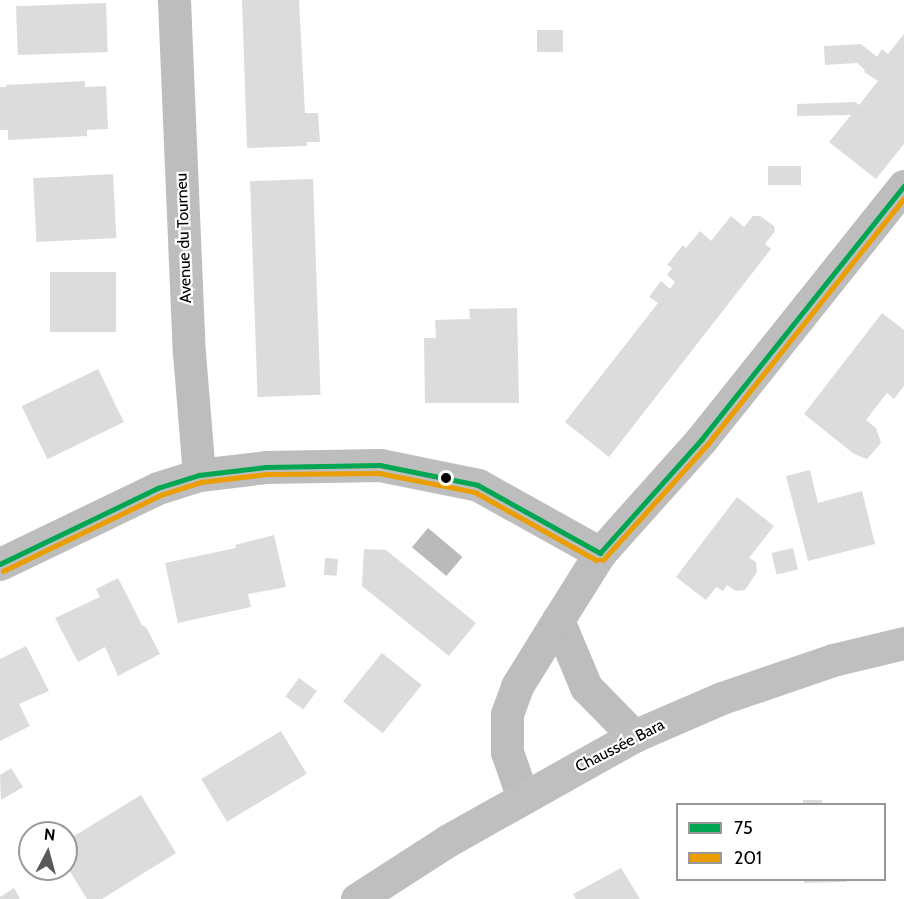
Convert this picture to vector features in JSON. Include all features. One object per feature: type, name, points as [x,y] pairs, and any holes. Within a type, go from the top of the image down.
[{"type":"main road","name":"Chaussée Bara","points":[[357,899],[447,841],[634,736],[722,698],[833,660],[904,643]]},
{"type":"street","name":"Avenue du Tourneu","points":[[174,0],[189,353],[199,475]]},
{"type":"street","points":[[523,798],[507,752],[507,714],[517,686],[558,620],[600,553],[701,440],[904,186]]},
{"type":"street","points":[[0,564],[158,488],[199,475],[266,467],[391,467],[478,485],[600,553]]},
{"type":"street","points":[[558,620],[586,687],[634,736]]},
{"type":"shaded area","points":[[428,528],[462,557],[446,576],[412,547]]},
{"type":"building","points":[[242,0],[299,0],[305,113],[318,113],[320,142],[307,142],[307,146],[247,148]]},
{"type":"building","points":[[106,3],[108,52],[18,55],[16,6]]},
{"type":"building","points":[[537,30],[563,30],[563,52],[537,52]]},
{"type":"building","points":[[904,34],[904,144],[876,179],[829,142],[851,115],[797,116],[797,104],[855,102],[859,105],[878,81],[864,72],[865,70],[857,63],[825,65],[824,46],[861,44],[877,57],[882,49],[888,54]]},
{"type":"building","points":[[85,81],[85,87],[106,86],[108,129],[87,130],[87,136],[8,140],[8,130],[0,130],[0,87]]},
{"type":"building","points":[[768,166],[801,166],[801,185],[768,185]]},
{"type":"building","points":[[113,174],[116,238],[36,242],[33,178]]},
{"type":"building","points":[[313,179],[321,395],[258,397],[250,181]]},
{"type":"building","points":[[731,216],[744,227],[753,216],[760,216],[774,226],[775,231],[765,244],[771,249],[609,457],[565,422],[658,303],[649,297],[661,281],[670,289],[675,282],[667,275],[672,268],[667,265],[683,245],[686,248],[700,231],[711,241]]},
{"type":"building","points":[[50,272],[116,272],[116,332],[50,332]]},
{"type":"building","points":[[517,308],[519,403],[425,403],[424,338],[436,338],[435,320],[470,319],[469,309]]},
{"type":"building","points":[[882,313],[904,330],[904,386],[894,399],[887,393],[866,420],[876,428],[881,443],[867,459],[854,454],[804,414]]},
{"type":"building","points":[[98,369],[124,422],[47,459],[22,406]]},
{"type":"building","points":[[810,470],[818,503],[862,491],[875,544],[808,561],[786,476]]},
{"type":"building","points":[[737,497],[774,526],[749,558],[756,562],[757,572],[745,590],[736,591],[727,585],[723,591],[716,587],[706,600],[676,577]]},
{"type":"building","points":[[274,535],[286,587],[248,594],[251,607],[178,623],[165,563],[236,548],[235,545]]},
{"type":"building","points":[[793,548],[798,569],[777,574],[772,553]]},
{"type":"building","points":[[364,549],[386,550],[476,623],[449,656],[362,586]]},
{"type":"building","points":[[325,558],[338,559],[337,576],[324,575]]},
{"type":"building","points":[[118,578],[160,654],[118,676],[105,647],[78,662],[55,618],[100,597],[96,589]]},
{"type":"building","points":[[26,646],[49,691],[19,704],[30,726],[0,741],[0,659]]},
{"type":"building","points":[[382,653],[422,685],[383,733],[343,701]]},
{"type":"building","points":[[299,678],[317,691],[303,710],[285,697]]},
{"type":"building","points":[[281,731],[307,774],[227,822],[201,779]]},
{"type":"building","points":[[11,768],[23,787],[1,800],[0,775]]},
{"type":"building","points":[[141,795],[176,853],[102,899],[87,899],[76,881],[78,881],[78,834]]},
{"type":"building","points":[[803,800],[822,800],[822,803],[803,803]]},
{"type":"building","points":[[621,868],[640,899],[576,899],[573,894]]},
{"type":"building","points":[[804,881],[846,881],[846,882],[804,883]]},
{"type":"building","points":[[14,888],[20,899],[0,899],[0,897]]},
{"type":"transit line","name":"75","points":[[600,553],[701,440],[904,186]]},
{"type":"transit line","name":"201","points":[[3,571],[161,495],[201,482],[267,474],[379,473],[475,492],[596,560],[603,560],[707,445],[904,198]]},
{"type":"transit line","name":"75","points":[[0,564],[158,488],[199,475],[266,467],[380,465],[478,485],[600,553]]}]
